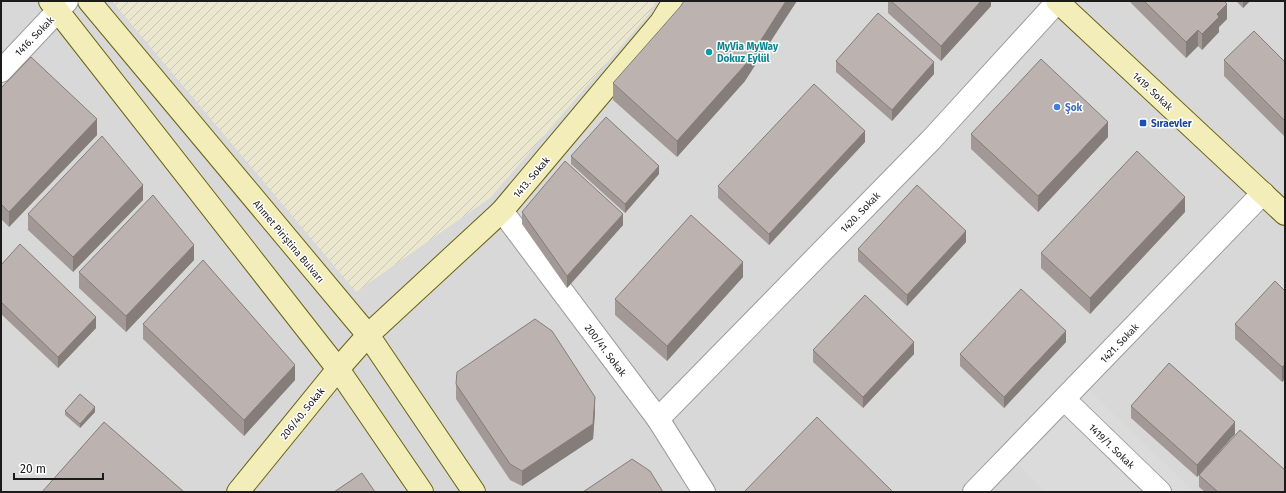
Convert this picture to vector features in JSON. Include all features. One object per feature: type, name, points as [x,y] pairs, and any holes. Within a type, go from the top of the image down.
[{"type":"main road","name":"Ahmet Piriştina Bulvarı","points":[[89,1],[368,335],[474,492]]},
{"type":"main road","name":"1413. Sokak","points":[[368,335],[502,211],[661,22],[674,1]]},
{"type":"main road","name":"1419. Sokak","points":[[1057,1],[1285,214]]},
{"type":"main road","points":[[59,4],[338,368],[422,492]]},
{"type":"main road","name":"206/40. Sokak","points":[[238,492],[338,368],[368,335]]},
{"type":"street","name":"1420. Sokak","points":[[658,418],[931,140],[1057,1]]},
{"type":"street","name":"1416. Sokak","points":[[1,70],[59,4]]},
{"type":"street","name":"1421. Sokak","points":[[974,492],[1263,193]]},
{"type":"street","name":"200/41. Sokak","points":[[502,211],[658,418],[704,492]]},
{"type":"street","name":"1419/1. Sokak","points":[[1064,400],[1160,492]]},
{"type":"shaded area","points":[[1,1],[1285,1],[1285,492],[1,492]]},
{"type":"shaded area","points":[[112,1],[656,1],[648,15],[490,198],[356,292]]},
{"type":"shaded area","points":[[1089,390],[1194,492],[1045,492],[1018,464]]},
{"type":"building","name":"MyVia MyWay Dokuz Eylül","points":[[684,1],[786,1],[745,65],[677,141],[613,83]]},
{"type":"building","points":[[891,1],[981,1],[941,46]]},
{"type":"building","points":[[1144,1],[1224,1],[1227,4],[1217,14],[1219,17],[1202,34],[1198,30],[1186,42]]},
{"type":"building","points":[[878,13],[934,62],[892,110],[836,61]]},
{"type":"building","points":[[1254,31],[1285,62],[1285,121],[1224,60]]},
{"type":"building","points":[[31,57],[97,119],[9,212],[1,204],[1,88]]},
{"type":"building","points":[[1041,59],[1108,122],[1038,196],[971,134]]},
{"type":"building","points":[[814,84],[865,131],[769,234],[718,186]]},
{"type":"building","points":[[606,117],[659,166],[625,204],[571,156]]},
{"type":"building","points":[[102,136],[143,185],[73,257],[28,214]]},
{"type":"building","points":[[1137,151],[1185,197],[1090,298],[1041,253]]},
{"type":"building","points":[[565,161],[623,214],[567,276],[522,212]]},
{"type":"building","points":[[917,185],[966,231],[907,295],[858,249]]},
{"type":"building","points":[[153,195],[194,245],[126,316],[79,272]]},
{"type":"building","points":[[691,215],[743,262],[667,346],[615,299]]},
{"type":"building","points":[[20,244],[96,317],[58,357],[1,302],[1,265]]},
{"type":"building","points":[[203,260],[295,365],[244,420],[143,324]]},
{"type":"building","points":[[1275,281],[1285,291],[1285,364],[1282,367],[1235,324]]},
{"type":"building","points":[[1021,289],[1066,331],[1004,397],[960,354]]},
{"type":"building","points":[[865,295],[914,342],[863,397],[813,350]]},
{"type":"building","points":[[535,319],[552,331],[595,397],[593,424],[522,471],[510,464],[456,384],[457,372]]},
{"type":"building","points":[[1169,363],[1235,422],[1197,465],[1131,406]]},
{"type":"building","points":[[80,394],[95,407],[80,424],[65,411]]},
{"type":"building","points":[[817,417],[893,492],[744,492]]},
{"type":"building","points":[[104,422],[184,492],[42,492]]},
{"type":"building","points":[[1240,430],[1285,470],[1285,492],[1218,492],[1199,475]]},
{"type":"building","points":[[632,459],[650,471],[663,492],[583,492]]},
{"type":"building","points":[[362,473],[375,492],[334,492]]},
{"type":"place","name":"MyVia MyWay Dokuz Eylül","points":[[709,52]]},
{"type":"place","name":"Şok","points":[[1057,107]]},
{"type":"place","name":"Sıraevler","points":[[1143,123]]}]
